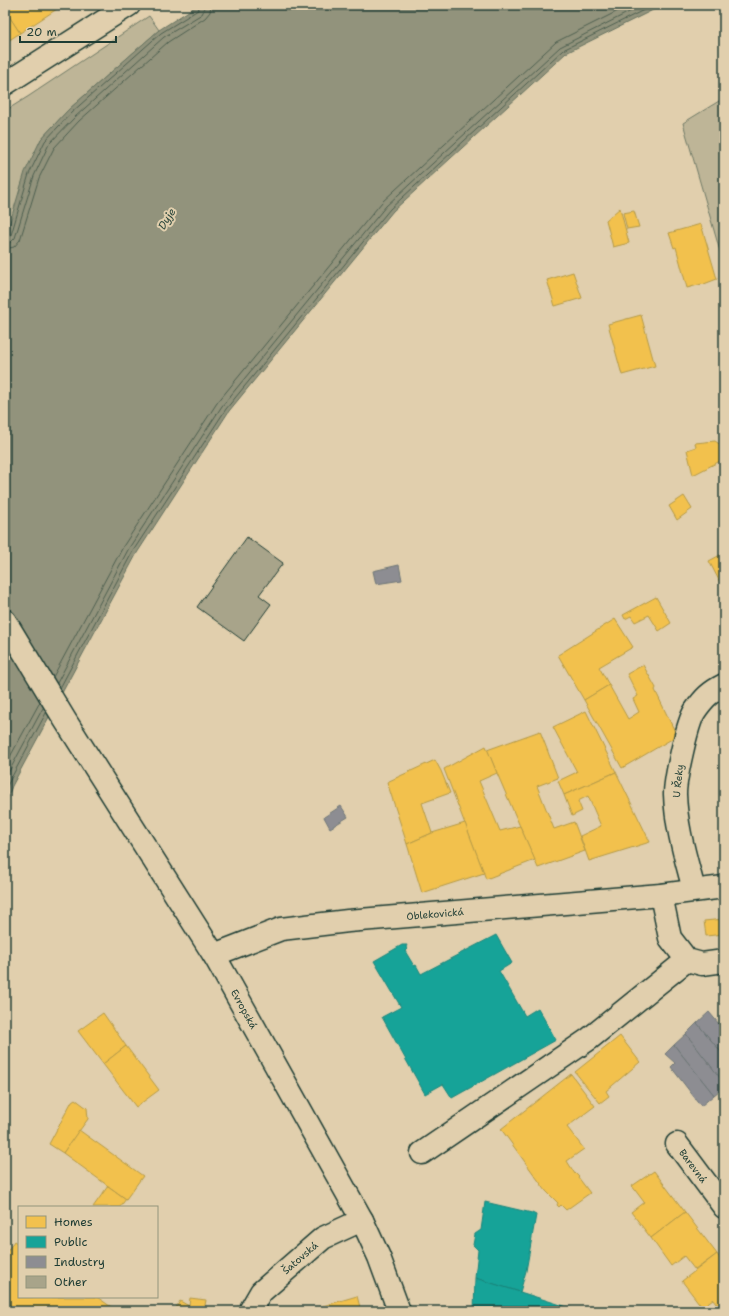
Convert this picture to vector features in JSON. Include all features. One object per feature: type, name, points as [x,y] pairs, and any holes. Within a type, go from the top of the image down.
[{"type":"street","points":[[5,84],[129,5]]},
{"type":"street","name":"Evropská","points":[[5,621],[65,720],[214,955],[362,1220],[379,1257],[400,1311]]},
{"type":"street","name":"U Řeky","points":[[694,890],[681,842],[675,793],[683,748],[694,712],[710,693],[724,685]]},
{"type":"street","name":"Oblekovická","points":[[214,955],[281,929],[348,921],[661,895],[724,887]]},
{"type":"street","points":[[661,895],[670,938],[687,960],[702,964],[724,961]]},
{"type":"street","points":[[422,1153],[589,1039],[687,960]]},
{"type":"street","name":"Barevná","points":[[677,1144],[724,1207]]},
{"type":"street","name":"Šatovská","points":[[250,1311],[261,1292],[323,1238],[362,1220]]},
{"type":"shaded area","points":[[149,16],[159,30],[68,110],[41,139],[5,239],[5,111]]},
{"type":"shaded area","points":[[724,98],[724,265],[683,123]]},
{"type":"water","name":"Dyje","points":[[198,5],[663,5],[566,53],[393,211],[229,411],[137,553],[12,786],[5,805],[5,239],[25,172],[41,139],[68,110],[159,30]]},
{"type":"building: Homes","points":[[5,5],[54,5],[57,9],[20,33],[5,10]]},
{"type":"building: Homes","points":[[5,10],[20,33],[5,43]]},
{"type":"building: Homes","points":[[620,208],[629,243],[613,247],[606,220]]},
{"type":"building: Homes","points":[[634,211],[639,227],[627,229],[623,213]]},
{"type":"building: Homes","points":[[701,224],[717,279],[703,285],[687,288],[676,247],[674,248],[669,233]]},
{"type":"building: Homes","points":[[573,272],[582,298],[555,306],[547,280]]},
{"type":"building: Homes","points":[[641,315],[655,366],[622,375],[608,324]]},
{"type":"building: Homes","points":[[715,441],[724,447],[724,459],[693,475],[687,450],[696,447],[695,443]]},
{"type":"building: Homes","points":[[684,496],[692,509],[677,520],[669,506]]},
{"type":"building: Homes","points":[[724,553],[724,590],[709,561]]},
{"type":"building: Homes","points":[[656,597],[671,623],[659,631],[649,615],[635,622],[631,616],[625,619],[623,615]]},
{"type":"building: Homes","points":[[615,619],[633,647],[599,667],[609,685],[584,700],[558,655]]},
{"type":"building: Homes","points":[[643,665],[656,688],[655,690],[677,736],[622,768],[584,700],[609,685],[628,719],[639,712],[633,699],[638,696],[627,674]]},
{"type":"building: Homes","points":[[586,711],[616,772],[564,795],[558,781],[577,772],[553,727]]},
{"type":"building: Homes","points":[[540,731],[558,778],[537,786],[554,829],[574,822],[585,851],[538,868],[487,750]]},
{"type":"building: Homes","points":[[486,746],[497,773],[479,781],[500,831],[520,826],[535,860],[486,879],[444,769]]},
{"type":"building: Homes","points":[[435,760],[450,793],[422,803],[432,833],[407,844],[387,782]]},
{"type":"building: Homes","points":[[616,772],[650,842],[589,861],[580,836],[601,826],[588,796],[578,801],[582,811],[572,816],[564,795]]},
{"type":"building: Homes","points":[[465,823],[484,873],[422,893],[407,844],[432,833]]},
{"type":"building: Homes","points":[[724,919],[724,934],[706,936],[704,921]]},
{"type":"building: Homes","points":[[103,1013],[126,1046],[103,1064],[78,1031]]},
{"type":"building: Homes","points":[[620,1036],[640,1062],[606,1091],[609,1096],[600,1103],[575,1072]]},
{"type":"building: Homes","points":[[126,1046],[159,1090],[136,1107],[103,1064]]},
{"type":"building: Homes","points":[[571,1074],[595,1106],[567,1127],[584,1149],[567,1161],[590,1193],[566,1210],[561,1205],[559,1207],[557,1205],[558,1203],[546,1191],[501,1129]]},
{"type":"building: Homes","points":[[75,1099],[87,1108],[88,1119],[63,1153],[49,1144],[72,1101]]},
{"type":"building: Homes","points":[[79,1130],[143,1176],[126,1199],[63,1153]]},
{"type":"building: Homes","points":[[654,1171],[685,1212],[651,1238],[631,1212],[644,1202],[632,1186]]},
{"type":"building: Homes","points":[[108,1186],[126,1199],[121,1206],[94,1206]]},
{"type":"building: Homes","points":[[685,1212],[717,1254],[695,1270],[684,1256],[671,1266],[651,1238]]},
{"type":"building: Homes","points":[[14,1241],[18,1243],[18,1298],[98,1298],[117,1311],[18,1311],[5,1302],[5,1255]]},
{"type":"building: Homes","points":[[717,1254],[724,1264],[724,1311],[722,1311],[713,1299],[702,1307],[682,1281]]},
{"type":"building: Homes","points":[[357,1296],[361,1311],[306,1311]]},
{"type":"building: Homes","points":[[190,1298],[206,1300],[204,1311],[174,1311],[180,1301],[189,1306]]},
{"type":"building: Public","points":[[496,935],[512,963],[499,971],[525,1016],[538,1008],[556,1040],[452,1098],[443,1084],[425,1094],[382,1017],[401,1007],[374,961],[402,945],[407,945],[407,949],[405,951],[421,974]]},
{"type":"building: Public","points":[[485,1202],[536,1215],[526,1271],[520,1292],[475,1278],[478,1250],[473,1245],[475,1234],[481,1230]]},
{"type":"building: Public","points":[[475,1278],[520,1292],[580,1311],[474,1311]]},
{"type":"building: Industry","points":[[399,565],[402,580],[376,584],[373,571]]},
{"type":"building: Industry","points":[[341,806],[348,817],[330,828],[324,817]]},
{"type":"building: Industry","points":[[709,1012],[724,1030],[724,1056],[697,1023]]},
{"type":"building: Industry","points":[[697,1023],[724,1056],[724,1083],[686,1034]]},
{"type":"building: Industry","points":[[686,1034],[724,1083],[724,1087],[714,1095],[674,1045]]},
{"type":"building: Industry","points":[[674,1045],[714,1095],[701,1106],[671,1067],[675,1063],[665,1054]]},
{"type":"building: Other","points":[[247,537],[283,563],[259,595],[271,604],[244,641],[197,607]]}]
